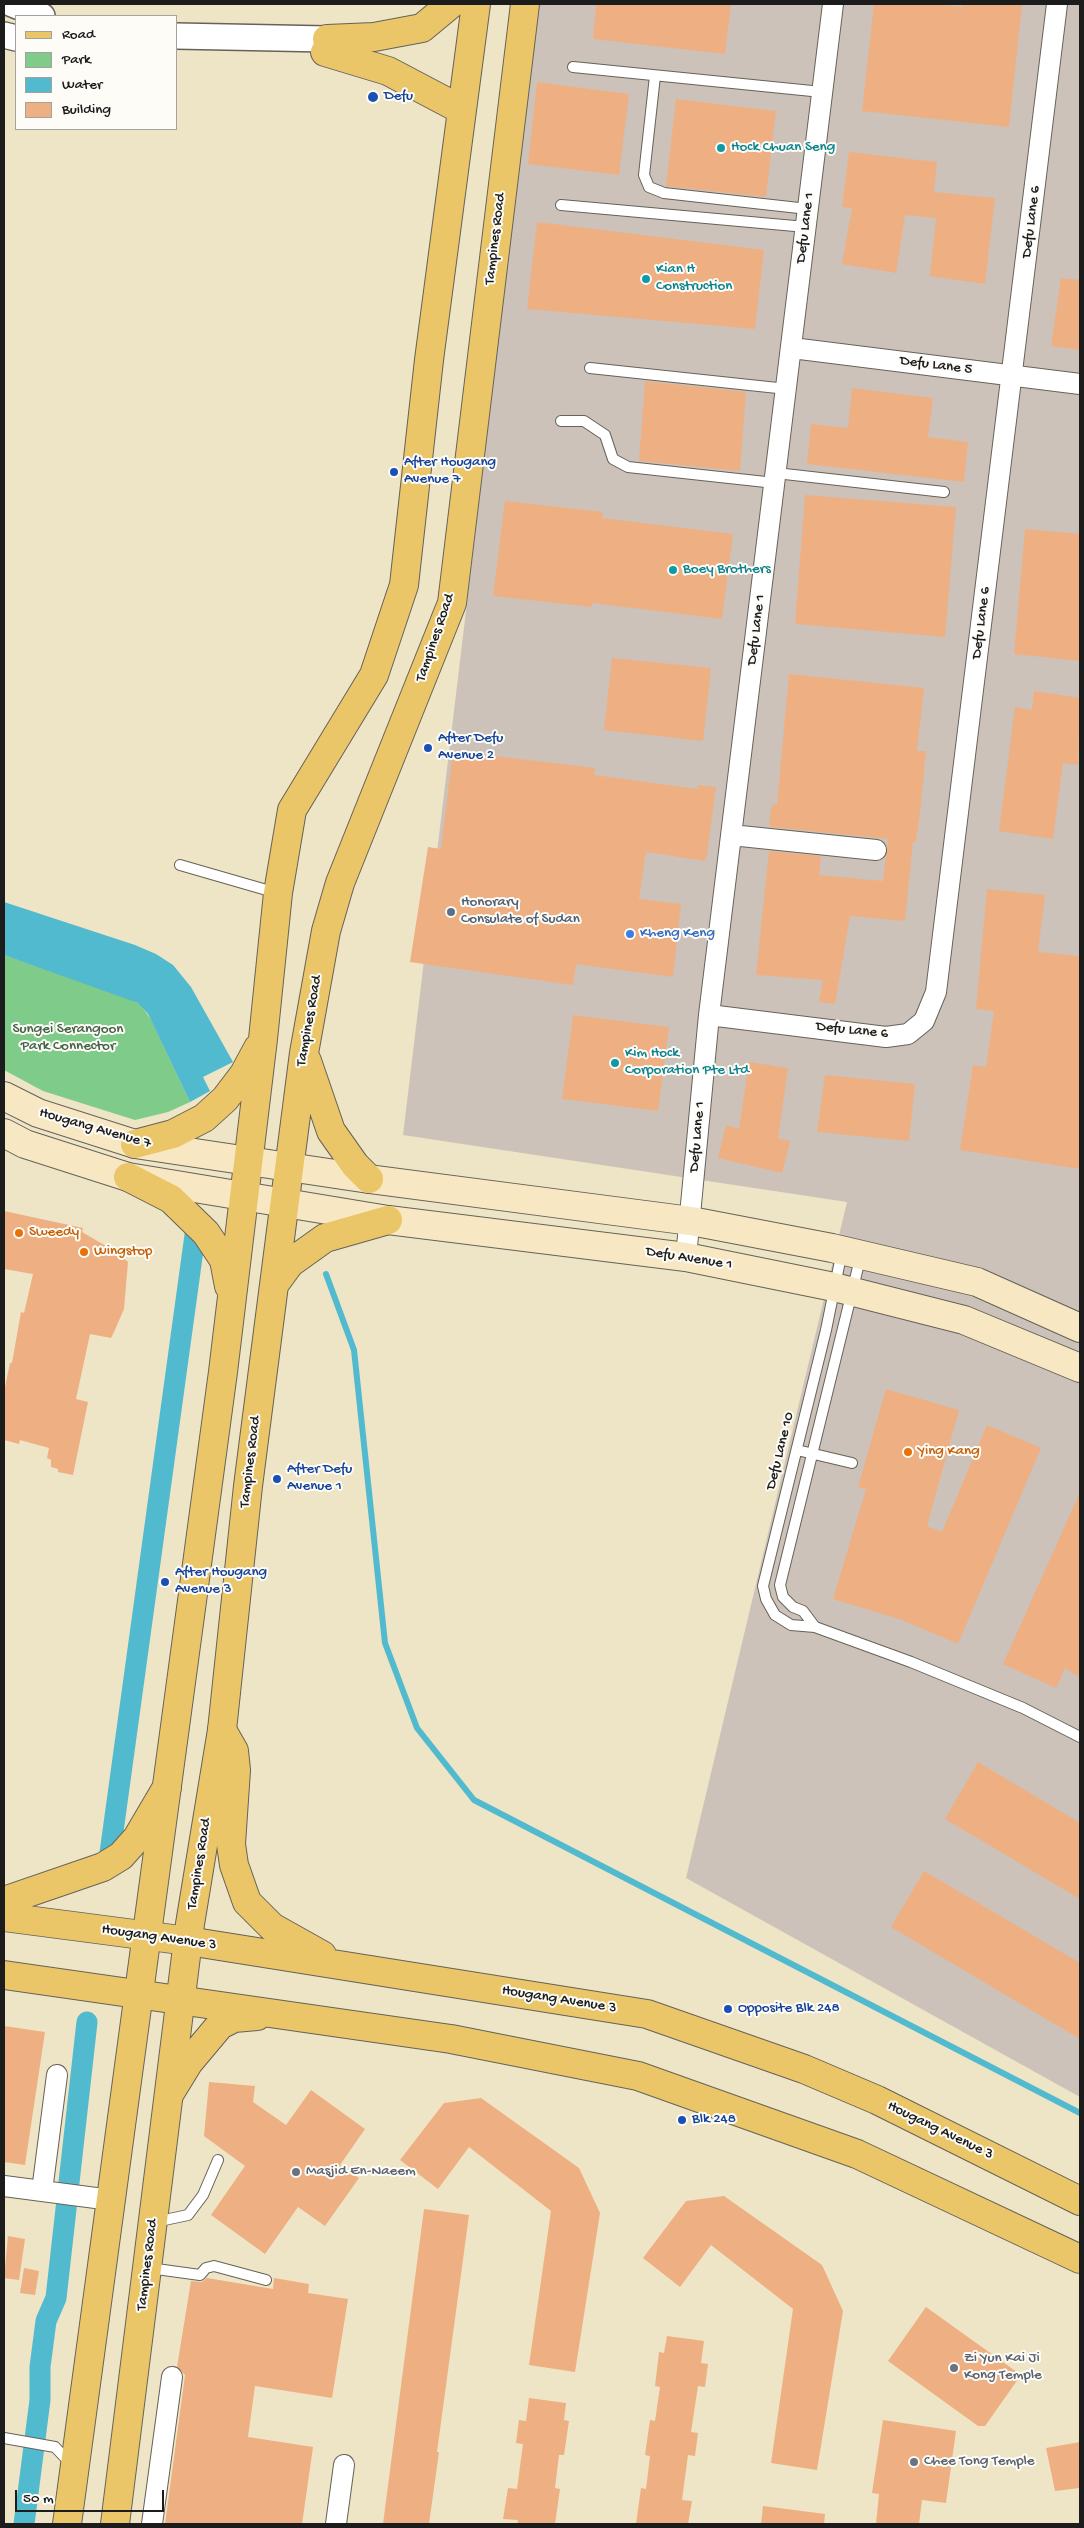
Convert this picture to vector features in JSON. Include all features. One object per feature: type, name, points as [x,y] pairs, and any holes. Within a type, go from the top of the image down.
[{"type":"main road","points":[[326,46],[422,28],[451,4]]},
{"type":"main road","points":[[67,2524],[232,1300],[278,893],[292,810],[374,675],[404,585],[429,360],[476,4]]},
{"type":"main road","name":"Tampines Road","points":[[115,2524],[182,2001],[188,1941],[222,1730],[248,1486],[304,1052],[326,930],[340,883],[452,603],[525,4]]},
{"type":"main road","points":[[326,46],[388,71],[462,110]]},
{"type":"main road","points":[[135,1144],[173,1134],[204,1118],[225,1099],[244,1074],[263,1039]]},
{"type":"main road","points":[[304,1052],[331,1131],[355,1165],[369,1179]]},
{"type":"main road","name":"Hougang Avenue 7","points":[[4,1096],[38,1113],[135,1144],[248,1161]]},
{"type":"main road","points":[[4,1133],[26,1144],[128,1177],[286,1203]]},
{"type":"main road","points":[[248,1161],[690,1222],[852,1252],[977,1282],[1080,1328]]},
{"type":"main road","points":[[128,1177],[171,1199],[206,1233],[224,1260],[232,1300]]},
{"type":"main road","name":"Defu Avenue 1","points":[[286,1203],[388,1220],[686,1257],[843,1289],[964,1320],[1080,1368]]},
{"type":"main road","points":[[274,1285],[290,1263],[325,1238],[388,1220]]},
{"type":"main road","points":[[222,1730],[234,1751],[236,1770],[231,1844],[234,1864],[247,1902],[272,1927],[339,1965]]},
{"type":"main road","points":[[4,1901],[103,1867],[121,1856],[137,1838],[167,1787]]},
{"type":"main road","name":"Hougang Avenue 3","points":[[4,1917],[188,1941],[647,2014],[757,2052],[850,2089],[1077,2202]]},
{"type":"main road","points":[[4,1975],[451,2039],[638,2076],[857,2154],[1080,2259]]},
{"type":"main road","points":[[170,2093],[189,2062],[220,2026],[234,2018],[283,2015]]},
{"type":"street","points":[[12,4],[40,15]]},
{"type":"street","name":"Defu Lane 1","points":[[686,1257],[709,1015],[833,4]]},
{"type":"street","name":"Defu Lane 6","points":[[709,1015],[886,1037],[908,1034],[924,1020],[936,992],[1057,4]]},
{"type":"street","points":[[178,36],[326,46]]},
{"type":"street","points":[[178,53],[326,46]]},
{"type":"street","name":"Defu Lane 5","points":[[792,348],[1080,384]]},
{"type":"street","points":[[731,835],[876,850]]},
{"type":"street","points":[[45,2191],[57,2075]]},
{"type":"street","points":[[4,2186],[111,2200]]},
{"type":"street","points":[[152,2524],[172,2377]]},
{"type":"street","points":[[336,2524],[344,2465]]},
{"type":"lane","points":[[573,67],[822,92]]},
{"type":"lane","points":[[655,76],[644,175],[649,187],[664,192],[807,218]]},
{"type":"lane","points":[[561,205],[807,218]]},
{"type":"lane","points":[[590,368],[787,390]]},
{"type":"lane","points":[[562,421],[584,421],[598,430],[605,435],[613,459],[628,467],[944,492]]},
{"type":"lane","points":[[180,865],[278,893]]},
{"type":"lane","name":"Defu Lane 10","points":[[852,1252],[797,1450],[764,1586],[766,1599],[776,1615],[792,1625],[815,1627],[968,1684],[1032,1712],[1080,1737]]},
{"type":"lane","name":"Defu Lane 10","points":[[815,1627],[803,1611],[793,1607],[783,1597],[780,1585],[813,1454],[843,1289],[852,1252]]},
{"type":"lane","points":[[797,1450],[852,1463]]},
{"type":"lane","points":[[154,2222],[188,2215],[202,2195],[218,2160]]},
{"type":"lane","points":[[148,2268],[200,2274],[206,2268],[214,2266],[266,2280]]},
{"type":"lane","points":[[4,2438],[48,2444],[60,2451],[74,2469]]},
{"type":"shaded area","points":[[539,4],[1080,4],[1080,2097],[686,1878],[847,1202],[403,1135]]},
{"type":"green space","name":"Sungei Serangoon Park Connector","points":[[4,955],[128,997],[141,1005],[151,1020],[190,1102],[168,1112],[135,1120],[43,1091],[4,1070]]},
{"type":"water","points":[[4,902],[135,945],[156,954],[173,965],[191,987],[233,1062],[203,1077],[210,1091],[190,1102],[148,1014],[138,1003],[4,955]]},
{"type":"building","points":[[596,4],[731,4],[725,54],[593,39]]},
{"type":"building","points":[[874,4],[932,4],[962,7],[962,4],[1022,4],[1009,127],[862,111]]},
{"type":"building","points":[[537,82],[629,94],[619,175],[528,164]]},
{"type":"building","name":"Hock Chuan Seng","points":[[676,99],[776,111],[766,197],[666,186]]},
{"type":"building","points":[[849,152],[937,162],[934,192],[995,198],[985,284],[930,276],[936,218],[905,215],[896,273],[842,264],[852,208],[842,207]]},
{"type":"building","name":"Kian H Construction","points":[[537,222],[764,250],[755,329],[527,309]]},
{"type":"building","points":[[1061,278],[1080,280],[1080,350],[1051,346]]},
{"type":"building","points":[[645,381],[746,392],[740,471],[639,461]]},
{"type":"building","points":[[852,388],[933,398],[928,437],[968,442],[964,482],[807,464],[811,424],[848,428]]},
{"type":"building","points":[[805,495],[956,507],[945,637],[795,624]]},
{"type":"building","points":[[505,501],[603,512],[602,518],[733,534],[722,619],[592,603],[592,607],[493,596]]},
{"type":"building","points":[[1025,529],[1080,534],[1080,661],[1014,654]]},
{"type":"building","points":[[612,658],[711,668],[703,741],[604,730]]},
{"type":"building","points":[[789,674],[924,688],[917,751],[926,751],[916,842],[913,842],[905,921],[850,916],[835,1004],[819,1002],[823,980],[756,975],[769,851],[821,856],[819,875],[883,881],[888,839],[771,827],[769,824],[772,804],[777,805]]},
{"type":"building","points":[[1034,691],[1080,698],[1078,765],[1063,763],[1053,839],[999,831],[1015,707],[1032,710]]},
{"type":"building","points":[[453,751],[595,768],[594,775],[698,789],[698,785],[716,787],[706,861],[646,852],[639,899],[681,904],[673,977],[576,964],[573,985],[410,962],[428,847],[441,849]]},
{"type":"building","points":[[987,889],[1045,895],[1038,952],[1080,956],[1080,1169],[960,1150],[973,1065],[986,1067],[994,1011],[976,1009]]},
{"type":"building","name":"Kim Hock Corporation Pte Ltd","points":[[573,1015],[669,1027],[658,1111],[562,1099]]},
{"type":"building","points":[[749,1062],[788,1068],[778,1138],[790,1141],[782,1173],[718,1158],[726,1125],[739,1129]]},
{"type":"building","points":[[825,1075],[915,1084],[909,1141],[817,1132]]},
{"type":"building","points":[[4,1211],[83,1228],[82,1232],[118,1253],[128,1262],[124,1309],[111,1338],[90,1334],[76,1399],[88,1402],[73,1475],[58,1472],[58,1469],[51,1467],[51,1460],[47,1458],[49,1448],[20,1440],[19,1444],[4,1440],[4,1392],[10,1363],[12,1363],[21,1312],[24,1313],[33,1274],[4,1269]]},
{"type":"building","points":[[886,1389],[959,1410],[927,1526],[942,1532],[987,1425],[1041,1448],[958,1644],[902,1620],[833,1599],[866,1489],[858,1487]]},
{"type":"building","points":[[1080,1492],[1080,1678],[1065,1668],[1056,1688],[1003,1664]]},
{"type":"building","points":[[978,1762],[1080,1823],[1080,1899],[945,1819]]},
{"type":"building","points":[[924,1871],[1080,1963],[1080,2039],[891,1927]]},
{"type":"building","points":[[4,2026],[45,2032],[25,2165],[4,2162]]},
{"type":"building","name":"Masjid En-Naeem","points":[[209,2082],[255,2086],[253,2102],[286,2125],[311,2090],[365,2129],[340,2165],[359,2178],[325,2226],[298,2207],[265,2254],[211,2215],[245,2166],[204,2136]]},
{"type":"building","points":[[481,2098],[579,2168],[600,2213],[575,2372],[529,2365],[551,2211],[469,2147],[438,2189],[400,2160],[444,2103]]},
{"type":"building","points":[[724,2196],[822,2265],[843,2311],[817,2470],[771,2463],[793,2309],[711,2245],[680,2287],[643,2258],[686,2201]]},
{"type":"building","points":[[424,2209],[469,2215],[437,2452],[439,2452],[429,2524],[383,2524]]},
{"type":"building","points":[[8,2236],[25,2239],[19,2280],[4,2278]]},
{"type":"building","points":[[24,2268],[39,2271],[35,2295],[20,2293]]},
{"type":"building","points":[[207,2278],[273,2289],[274,2278],[309,2284],[308,2293],[348,2299],[332,2398],[255,2386],[248,2437],[313,2447],[302,2524],[165,2524],[185,2375],[177,2367],[191,2281],[202,2282]]},
{"type":"building","name":"Zi Yun Kai Ji Kong Temple","points":[[926,2307],[1021,2375],[985,2426],[978,2426],[888,2361]]},
{"type":"building","points":[[667,2336],[704,2341],[701,2363],[708,2364],[705,2387],[698,2386],[691,2432],[698,2433],[695,2456],[688,2455],[682,2500],[692,2501],[688,2524],[636,2524],[641,2488],[646,2489],[650,2456],[645,2455],[650,2420],[655,2421],[660,2387],[655,2386],[659,2352],[664,2353]]},
{"type":"building","points":[[529,2398],[566,2403],[564,2420],[569,2421],[564,2455],[559,2455],[555,2488],[560,2489],[555,2524],[517,2524],[518,2520],[503,2519],[508,2488],[517,2489],[523,2444],[516,2443],[519,2420],[526,2421]]},
{"type":"building","name":"Chee Tong Temple","points":[[883,2420],[956,2431],[946,2503],[922,2500],[919,2524],[876,2524],[879,2494],[872,2493]]},
{"type":"building","points":[[1080,2442],[1080,2488],[1055,2491],[1046,2448]]},
{"type":"building","points":[[763,2506],[825,2514],[824,2524],[761,2524]]},
{"type":"waterway","points":[[110,1853],[196,1228]]},
{"type":"waterway","points":[[326,1274],[354,1350],[385,1643],[417,1728],[474,1800],[1080,2113]]},
{"type":"waterway","points":[[24,2524],[40,2400],[40,2367],[46,2321],[56,2298],[87,2022]]},
{"type":"place","name":"Defu","points":[[373,97]]},
{"type":"place","name":"Hock Chuan Seng","points":[[721,148]]},
{"type":"place","name":"Kian H Construction","points":[[646,279]]},
{"type":"place","name":"After Hougang Avenue 7","points":[[394,472]]},
{"type":"place","name":"Boey Brothers","points":[[673,570]]},
{"type":"place","name":"After Defu Avenue 2","points":[[428,748]]},
{"type":"place","name":"Honorary Consulate of Sudan","points":[[451,912]]},
{"type":"place","name":"Kheng Keng","points":[[630,934]]},
{"type":"place","name":"Kim Hock Corporation Pte Ltd","points":[[615,1063]]},
{"type":"place","name":"Sweedy","points":[[19,1233]]},
{"type":"place","name":"Wingstop","points":[[84,1252]]},
{"type":"place","name":"Ying Kang","points":[[908,1452]]},
{"type":"place","name":"After Defu Avenue 1","points":[[277,1479]]},
{"type":"place","name":"After Hougang Avenue 3","points":[[165,1582]]},
{"type":"place","name":"Opposite Blk 248","points":[[728,2009]]},
{"type":"place","name":"Blk 248","points":[[682,2120]]},
{"type":"place","name":"Masjid En-Naeem","points":[[296,2172]]},
{"type":"place","name":"Zi Yun Kai Ji Kong Temple","points":[[954,2368]]},
{"type":"place","name":"Chee Tong Temple","points":[[914,2462]]}]
